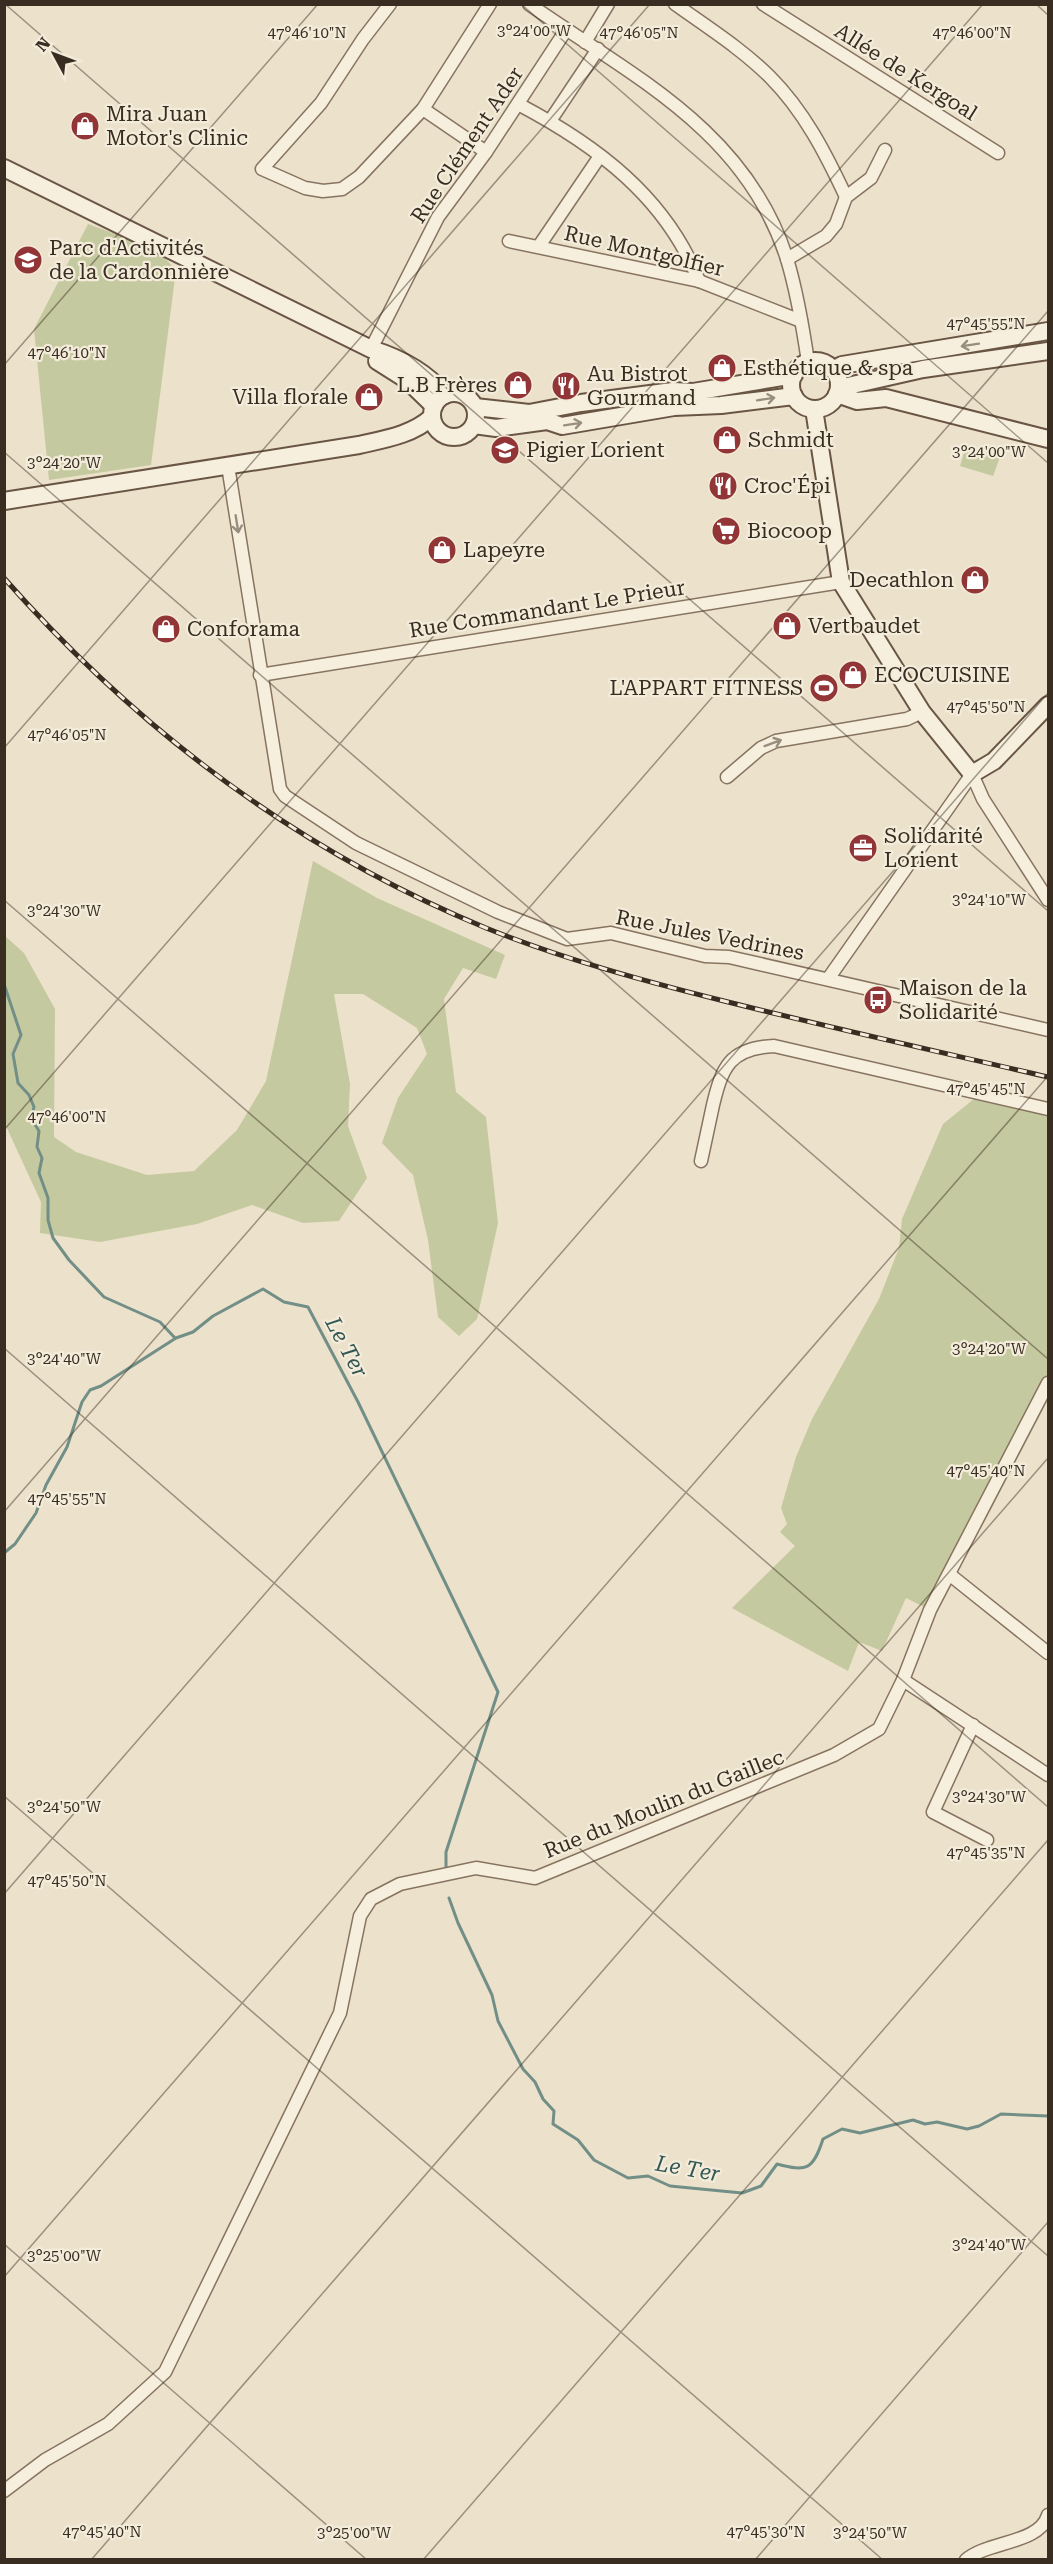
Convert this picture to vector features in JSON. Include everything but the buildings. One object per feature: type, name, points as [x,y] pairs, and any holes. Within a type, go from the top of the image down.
[{"type":"main road","points":[[4,168],[371,349],[377,361],[407,380],[437,406]]},
{"type":"main road","points":[[833,370],[842,365],[1048,331]]},
{"type":"main road","points":[[1048,351],[923,369],[838,391],[828,405],[814,409],[802,405],[794,396],[791,386],[794,375],[808,362],[822,362],[833,370],[838,391],[856,401],[886,398],[1048,439]]},
{"type":"main road","points":[[395,437],[424,425],[437,406],[463,394],[475,407],[529,413],[580,403],[673,391],[693,392],[794,375]]},
{"type":"main road","points":[[474,425],[496,428],[547,421],[562,426],[674,407],[721,405],[794,396]]},
{"type":"main road","points":[[437,406],[435,427],[442,434]]},
{"type":"main road","points":[[4,501],[395,437],[442,434],[460,437],[474,425],[475,407]]},
{"type":"main road","points":[[814,409],[841,582],[922,712],[972,774],[994,760],[1048,705]]},
{"type":"street","points":[[390,4],[363,39],[321,103],[262,169],[305,188],[323,191],[342,189],[359,177],[423,109],[490,4]]},
{"type":"street","points":[[529,4],[674,103],[720,144],[758,198],[787,259],[808,362]]},
{"type":"street","points":[[585,42],[608,4]]},
{"type":"street","points":[[675,4],[739,50],[770,78],[801,115],[829,161],[846,197]]},
{"type":"street","name":"Allée de Kergoal","points":[[763,4],[998,153]]},
{"type":"street","name":"Rue Clément Ader","points":[[371,349],[438,218],[486,152],[567,30]]},
{"type":"street","points":[[550,121],[598,49]]},
{"type":"street","points":[[518,104],[550,121],[625,172],[650,198],[674,230],[699,281]]},
{"type":"street","points":[[423,109],[486,152]]},
{"type":"street","points":[[787,259],[826,236],[836,224],[846,197],[871,178],[885,150]]},
{"type":"street","points":[[539,246],[600,156]]},
{"type":"street","name":"Rue Montgolfier","points":[[509,241],[699,281],[801,321]]},
{"type":"street","points":[[228,466],[260,675]]},
{"type":"street","name":"Rue Commandant Le Prieur","points":[[260,675],[841,582]]},
{"type":"street","name":"Rue Jules Vedrines","points":[[260,675],[280,789],[285,796],[365,848],[498,912],[567,939],[611,933],[705,956],[729,957],[1048,1030]]},
{"type":"street","points":[[727,777],[761,748],[776,741],[907,719],[922,712]]},
{"type":"street","points":[[972,774],[983,799],[1048,900]]},
{"type":"street","points":[[828,979],[972,774]]},
{"type":"street","points":[[701,1161],[721,1074],[736,1057],[757,1047],[774,1046],[1048,1109]]},
{"type":"street","name":"Rue du Moulin du Gaillec","points":[[4,2491],[45,2460],[108,2424],[165,2372],[340,2013],[360,1916],[371,1899],[400,1884],[476,1868],[535,1878],[834,1755],[879,1730],[903,1680],[930,1610],[1048,1383]]},
{"type":"street","points":[[949,1574],[1048,1653]]},
{"type":"street","points":[[903,1680],[1048,1775]]},
{"type":"street","points":[[973,1725],[933,1812],[987,1840]]},
{"type":"street","points":[[966,2559],[975,2552],[1029,2535],[1046,2524],[1048,2515]]},
{"type":"green space","points":[[88,224],[156,249],[176,270],[151,465],[49,480],[34,329]]},
{"type":"green space","points":[[966,446],[1000,457],[993,476],[960,466]]},
{"type":"green space","points":[[313,861],[377,898],[505,955],[496,979],[463,968],[444,999],[456,1092],[486,1117],[498,1223],[477,1319],[459,1336],[438,1317],[428,1240],[413,1175],[382,1143],[398,1098],[427,1054],[417,1028],[363,994],[334,994],[350,1084],[348,1126],[367,1178],[339,1221],[303,1223],[252,1205],[197,1224],[100,1242],[40,1233],[41,1202],[5,1124],[5,936],[24,953],[55,1009],[54,1137],[76,1152],[147,1175],[194,1171],[237,1130],[266,1081]]},
{"type":"green space","points":[[980,1094],[1048,1115],[1048,1400],[985,1521],[930,1610],[906,1598],[882,1651],[859,1642],[848,1671],[732,1608],[795,1546],[780,1532],[787,1524],[781,1508],[796,1457],[812,1419],[879,1299],[899,1248],[902,1219],[943,1124]]},
{"type":"waterway","name":"Le Ter","points":[[4,984],[21,1035],[13,1054],[18,1083],[29,1095],[34,1107],[33,1111],[37,1116],[34,1123],[39,1131],[37,1147],[42,1158],[39,1173],[48,1198],[48,1220],[53,1238],[69,1260],[104,1297],[160,1322],[175,1338]]},
{"type":"waterway","name":"Le Ter","points":[[4,1553],[15,1544],[36,1513],[46,1485],[67,1447],[82,1402],[90,1390],[101,1386],[176,1338],[193,1332],[213,1316],[263,1289],[284,1302],[308,1307],[358,1402],[498,1692],[446,1852],[446,1869]]},
{"type":"waterway","name":"Le Ter","points":[[449,1898],[458,1923],[492,1995],[498,2021],[523,2069],[535,2082],[543,2099],[554,2111],[553,2124],[578,2140],[594,2160],[628,2178],[648,2176],[670,2186],[742,2193],[761,2186],[777,2164],[795,2168],[808,2166],[816,2157],[823,2139],[842,2129],[860,2133],[913,2120],[925,2124],[937,2122],[967,2129],[979,2126],[1001,2114],[1048,2116]]},
{"type":"railway","points":[[4,578],[56,634],[110,686],[166,735],[225,781],[287,823],[351,862],[417,897],[515,939],[634,977],[805,1021],[1048,1077]]},
{"type":"place","name":"Mira Juan Motor's Clinic","points":[[85,126]]},
{"type":"place","name":"Parc d'Activités de la Cardonnière","points":[[28,260]]},
{"type":"place","name":"Esthétique & spa","points":[[722,368]]},
{"type":"place","name":"L.B Frères","points":[[518,385]]},
{"type":"place","name":"Au Bistrot Gourmand","points":[[566,386]]},
{"type":"place","name":"Villa florale","points":[[369,397]]},
{"type":"place","name":"Schmidt","points":[[727,440]]},
{"type":"place","name":"Pigier Lorient","points":[[505,450]]},
{"type":"place","name":"Croc'Épi","points":[[723,486]]},
{"type":"place","name":"Biocoop","points":[[726,531]]},
{"type":"place","name":"Lapeyre","points":[[442,550]]},
{"type":"place","name":"Decathlon","points":[[975,580]]},
{"type":"place","name":"Vertbaudet","points":[[787,626]]},
{"type":"place","name":"Conforama","points":[[166,629]]},
{"type":"place","name":"ECOCUISINE","points":[[853,675]]},
{"type":"place","name":"L'APPART FITNESS","points":[[824,688]]},
{"type":"place","name":"Solidarité Lorient","points":[[863,848]]},
{"type":"place","name":"Maison de la Solidarité","points":[[878,1000]]}]
